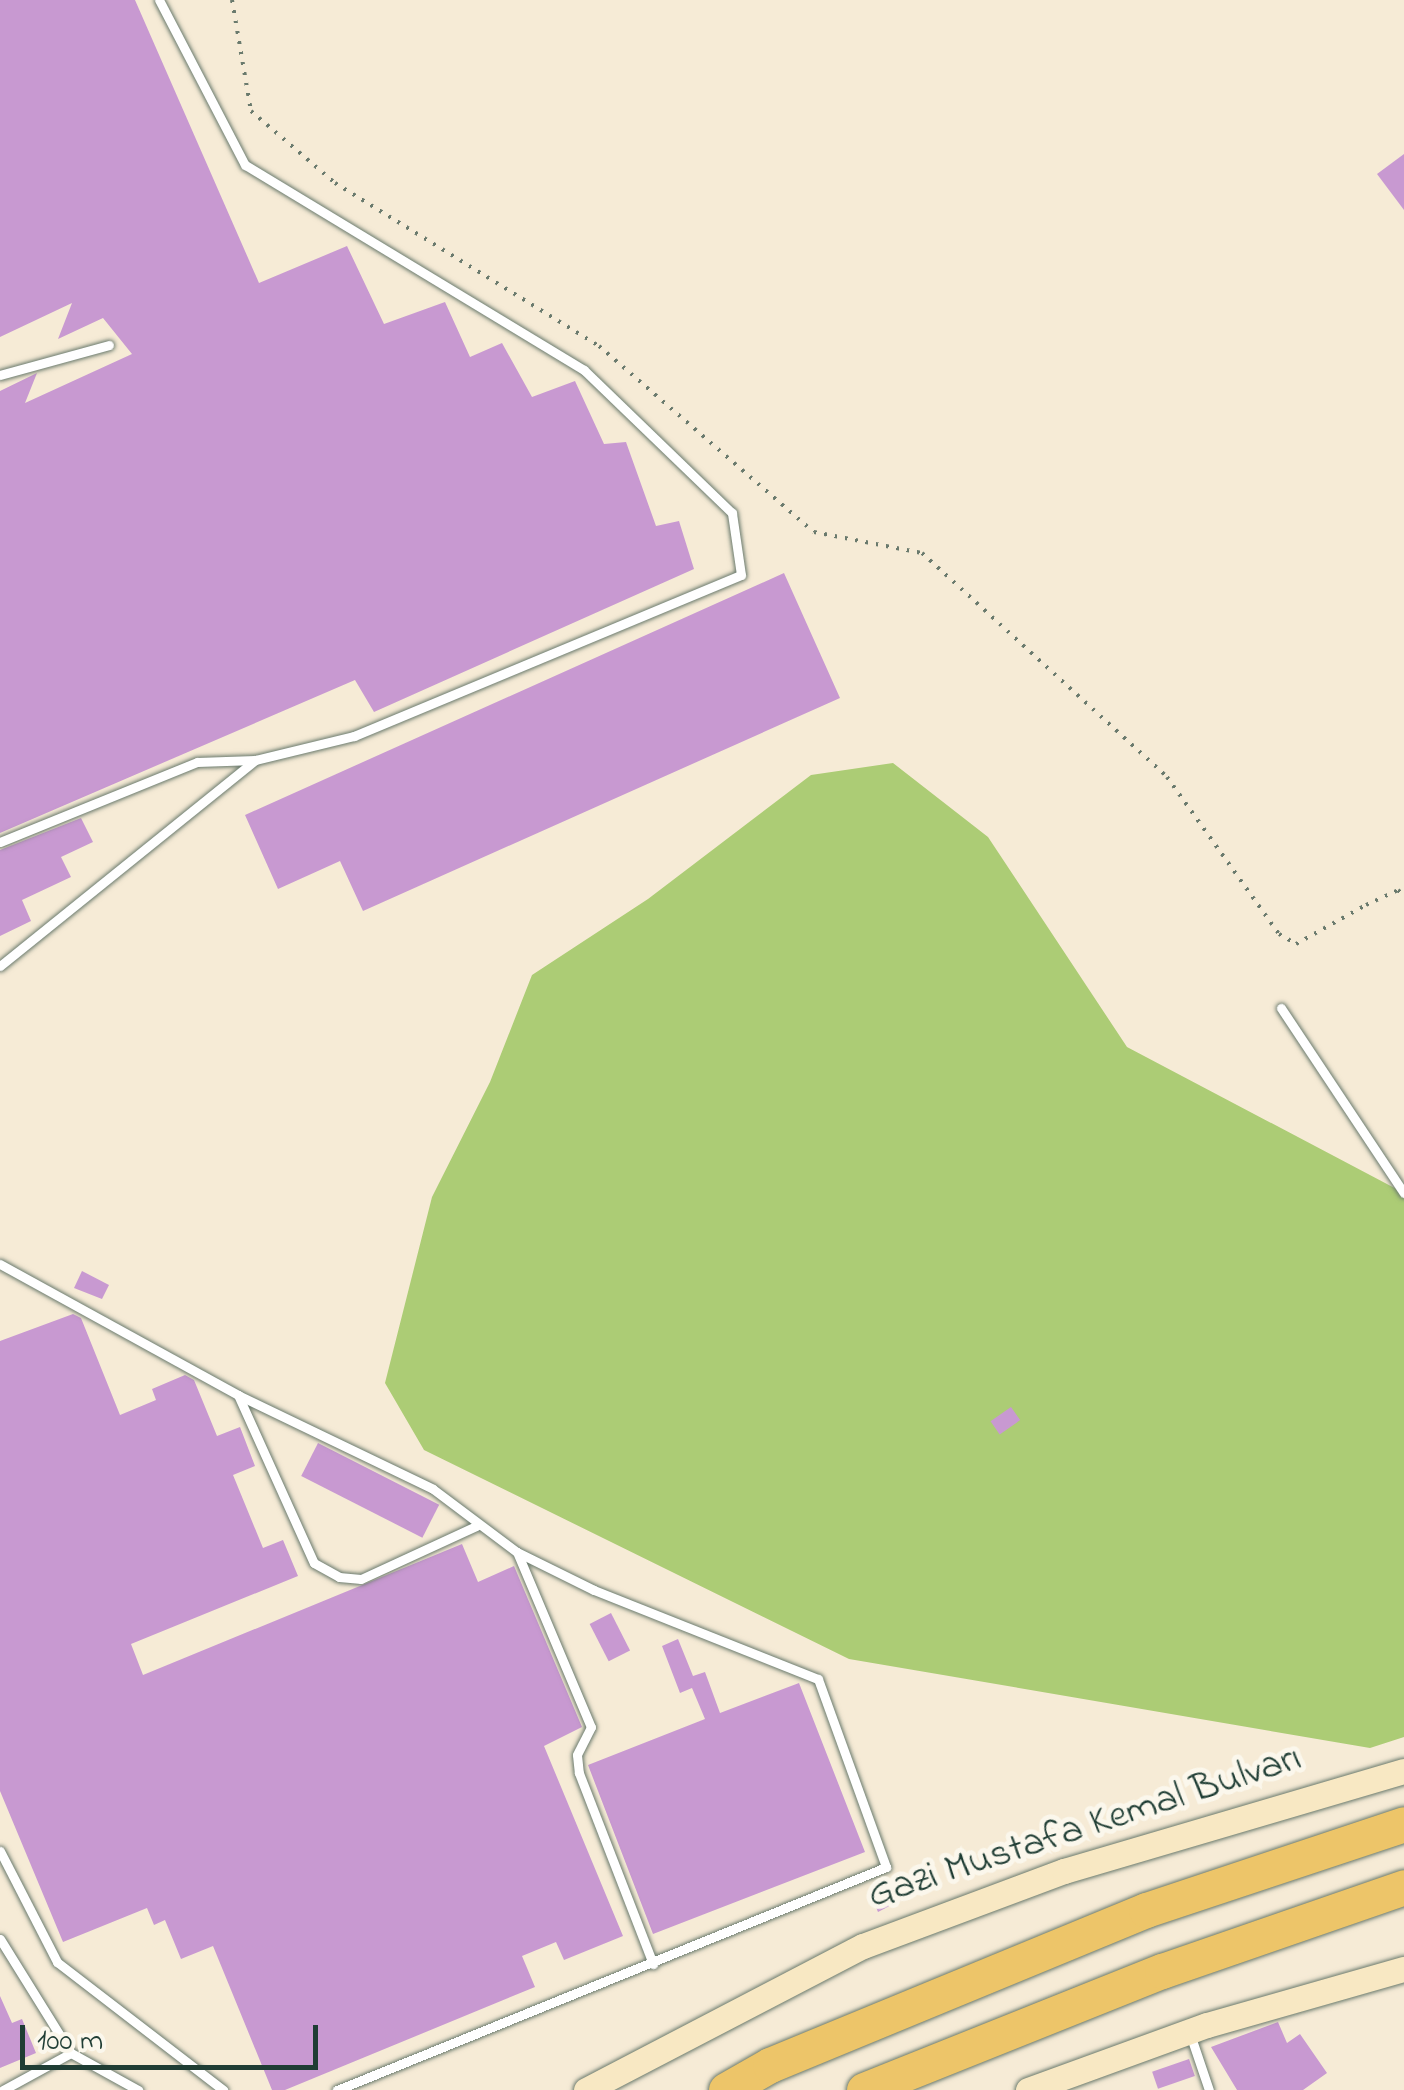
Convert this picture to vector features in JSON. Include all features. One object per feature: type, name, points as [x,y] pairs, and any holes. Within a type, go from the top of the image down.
[{"type":"highway","points":[[726,2090],[770,2065],[1146,1910],[1404,1824]]},
{"type":"highway","points":[[864,2090],[1162,1970],[1404,1886]]},
{"type":"street","name":"Gazi Mustafa Kemal Bulvarı","points":[[586,2090],[864,1946],[1064,1871],[1404,1771]]},
{"type":"street","points":[[1028,2090],[1189,2031],[1404,1970]]},
{"type":"lane","points":[[0,842],[196,762],[255,760],[354,736],[741,575],[732,513],[584,370],[245,165],[159,0]]},
{"type":"lane","points":[[0,375],[110,345]]},
{"type":"lane","points":[[0,966],[255,760]]},
{"type":"lane","points":[[1281,1008],[1404,1193]]},
{"type":"lane","points":[[0,1264],[238,1395],[433,1489],[464,1508],[476,1526],[517,1552],[594,1590],[818,1680],[886,1867],[363,2086],[337,2090]]},
{"type":"lane","points":[[238,1395],[314,1563],[339,1577],[361,1579],[476,1526]]},
{"type":"lane","points":[[517,1552],[591,1727],[577,1756],[579,1773],[654,1964]]},
{"type":"lane","points":[[0,1851],[57,1962],[223,2090]]},
{"type":"lane","points":[[0,1939],[71,2053],[138,2090]]},
{"type":"lane","points":[[1189,2031],[1209,2090]]},
{"type":"lane","points":[[3,2090],[71,2053]]},
{"type":"path","points":[[232,0],[250,111],[335,183],[600,346],[814,532],[922,553],[1167,777],[1279,934],[1296,944],[1398,890],[1404,896]]},
{"type":"green space","points":[[893,763],[988,837],[1127,1047],[1404,1193],[1404,1737],[1370,1748],[849,1659],[424,1450],[385,1383],[432,1197],[490,1082],[532,975],[648,899],[811,775]]},
{"type":"building","points":[[0,0],[135,0],[259,283],[347,246],[384,324],[445,302],[470,357],[502,343],[532,397],[575,381],[604,444],[626,442],[656,526],[679,521],[694,569],[374,712],[355,680],[0,833],[0,391],[37,373],[25,403],[132,354],[103,318],[58,339],[72,303],[0,337]]},
{"type":"building","points":[[1404,154],[1404,210],[1377,174]]},
{"type":"building","points":[[784,573],[840,698],[363,911],[340,861],[278,889],[245,815]]},
{"type":"building","points":[[81,818],[93,842],[61,857],[71,877],[22,900],[31,921],[0,936],[0,850]]},
{"type":"building","points":[[82,1271],[109,1285],[102,1299],[74,1288]]},
{"type":"building","points":[[73,1314],[81,1318],[120,1415],[156,1400],[152,1389],[185,1375],[194,1380],[217,1436],[240,1427],[255,1466],[233,1475],[263,1548],[283,1540],[298,1576],[131,1644],[143,1675],[462,1544],[478,1582],[514,1566],[582,1727],[544,1746],[623,1936],[564,1960],[556,1942],[522,1956],[535,1987],[285,2090],[272,2090],[213,1946],[181,1959],[165,1920],[154,1925],[147,1908],[63,1942],[0,1791],[0,1341]]},
{"type":"building","points":[[1011,1407],[1020,1420],[1000,1434],[991,1421]]},
{"type":"building","points":[[318,1443],[439,1505],[422,1538],[301,1476]]},
{"type":"building","points":[[611,1613],[630,1650],[609,1661],[590,1624]]},
{"type":"building","points":[[678,1639],[693,1676],[705,1672],[720,1713],[799,1683],[865,1852],[653,1934],[588,1765],[705,1719],[692,1688],[680,1693],[662,1646]]},
{"type":"building","points":[[916,1871],[922,1889],[878,1912],[869,1890]]},
{"type":"building","points":[[0,1996],[12,2023],[22,2019],[36,2053],[0,2068]]},
{"type":"building","points":[[1278,2022],[1287,2043],[1300,2034],[1327,2073],[1303,2090],[1237,2090],[1211,2047]]},
{"type":"building","points":[[1189,2059],[1195,2076],[1158,2089],[1152,2072]]}]
